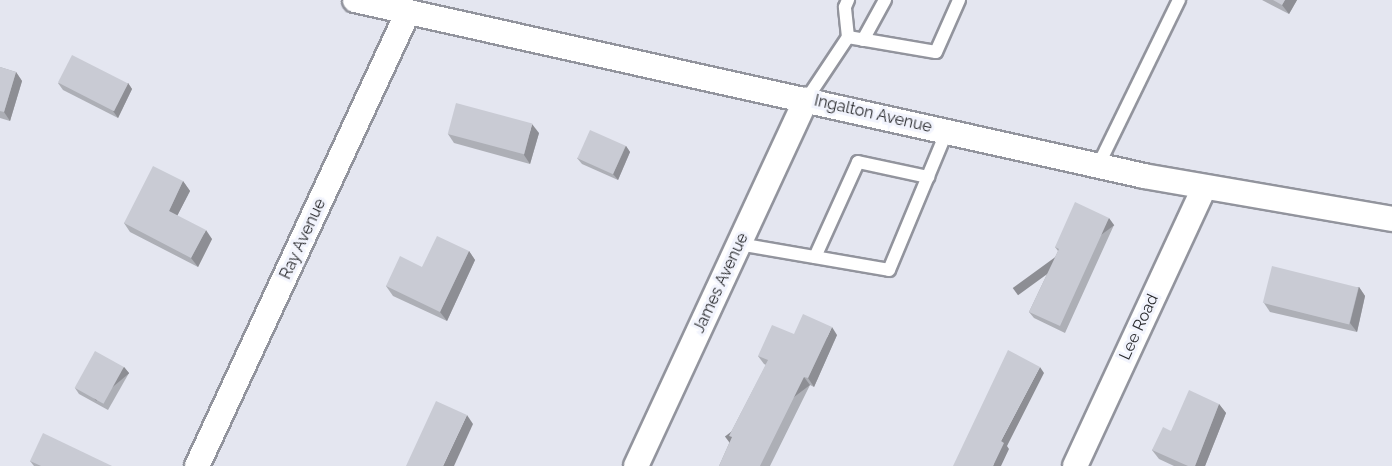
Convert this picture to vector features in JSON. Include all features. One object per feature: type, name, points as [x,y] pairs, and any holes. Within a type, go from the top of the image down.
[{"type":"street","name":"Ingalton Avenue","points":[[355,0],[1098,166],[1204,188],[1392,219]]},
{"type":"street","name":"Ray Avenue","points":[[197,466],[408,12]]},
{"type":"street","name":"James Avenue","points":[[636,466],[806,100]]},
{"type":"street","name":"Lee Road","points":[[1075,466],[1204,188]]},
{"type":"lane","points":[[806,100],[848,37],[845,7],[848,0]]},
{"type":"lane","points":[[863,40],[885,0]]},
{"type":"lane","points":[[848,37],[936,52],[959,0]]},
{"type":"lane","points":[[1098,166],[1179,0]]},
{"type":"lane","points":[[739,244],[889,270],[947,131]]},
{"type":"lane","points":[[815,257],[858,162],[928,177]]},
{"type":"building","points":[[1273,0],[1285,0],[1282,5]]},
{"type":"building","points":[[72,55],[128,84],[114,111],[58,83]]},
{"type":"building","points":[[0,67],[16,72],[4,112],[0,111]]},
{"type":"building","points":[[456,103],[532,123],[524,154],[448,134]]},
{"type":"building","points":[[590,130],[626,146],[613,174],[577,158]]},
{"type":"building","points":[[153,166],[183,181],[169,211],[206,230],[191,258],[124,223]]},
{"type":"building","points":[[1075,202],[1109,218],[1060,326],[1029,312],[1059,249],[1055,247]]},
{"type":"building","points":[[437,236],[469,251],[440,312],[386,286],[400,256],[422,267]]},
{"type":"building","points":[[1272,266],[1358,288],[1349,324],[1263,303]]},
{"type":"building","points":[[803,314],[832,327],[808,378],[804,377],[760,466],[719,466],[732,437],[729,436],[768,360],[758,356],[772,325],[794,334]]},
{"type":"building","points":[[1008,350],[1040,367],[1001,441],[1004,443],[993,466],[953,466]]},
{"type":"building","points":[[95,351],[124,367],[104,404],[75,388]]},
{"type":"building","points":[[1189,390],[1219,404],[1195,466],[1188,466],[1152,450],[1163,427],[1171,431]]},
{"type":"building","points":[[436,401],[467,415],[443,466],[406,466]]},
{"type":"building","points":[[43,433],[112,466],[41,466],[30,461]]}]
